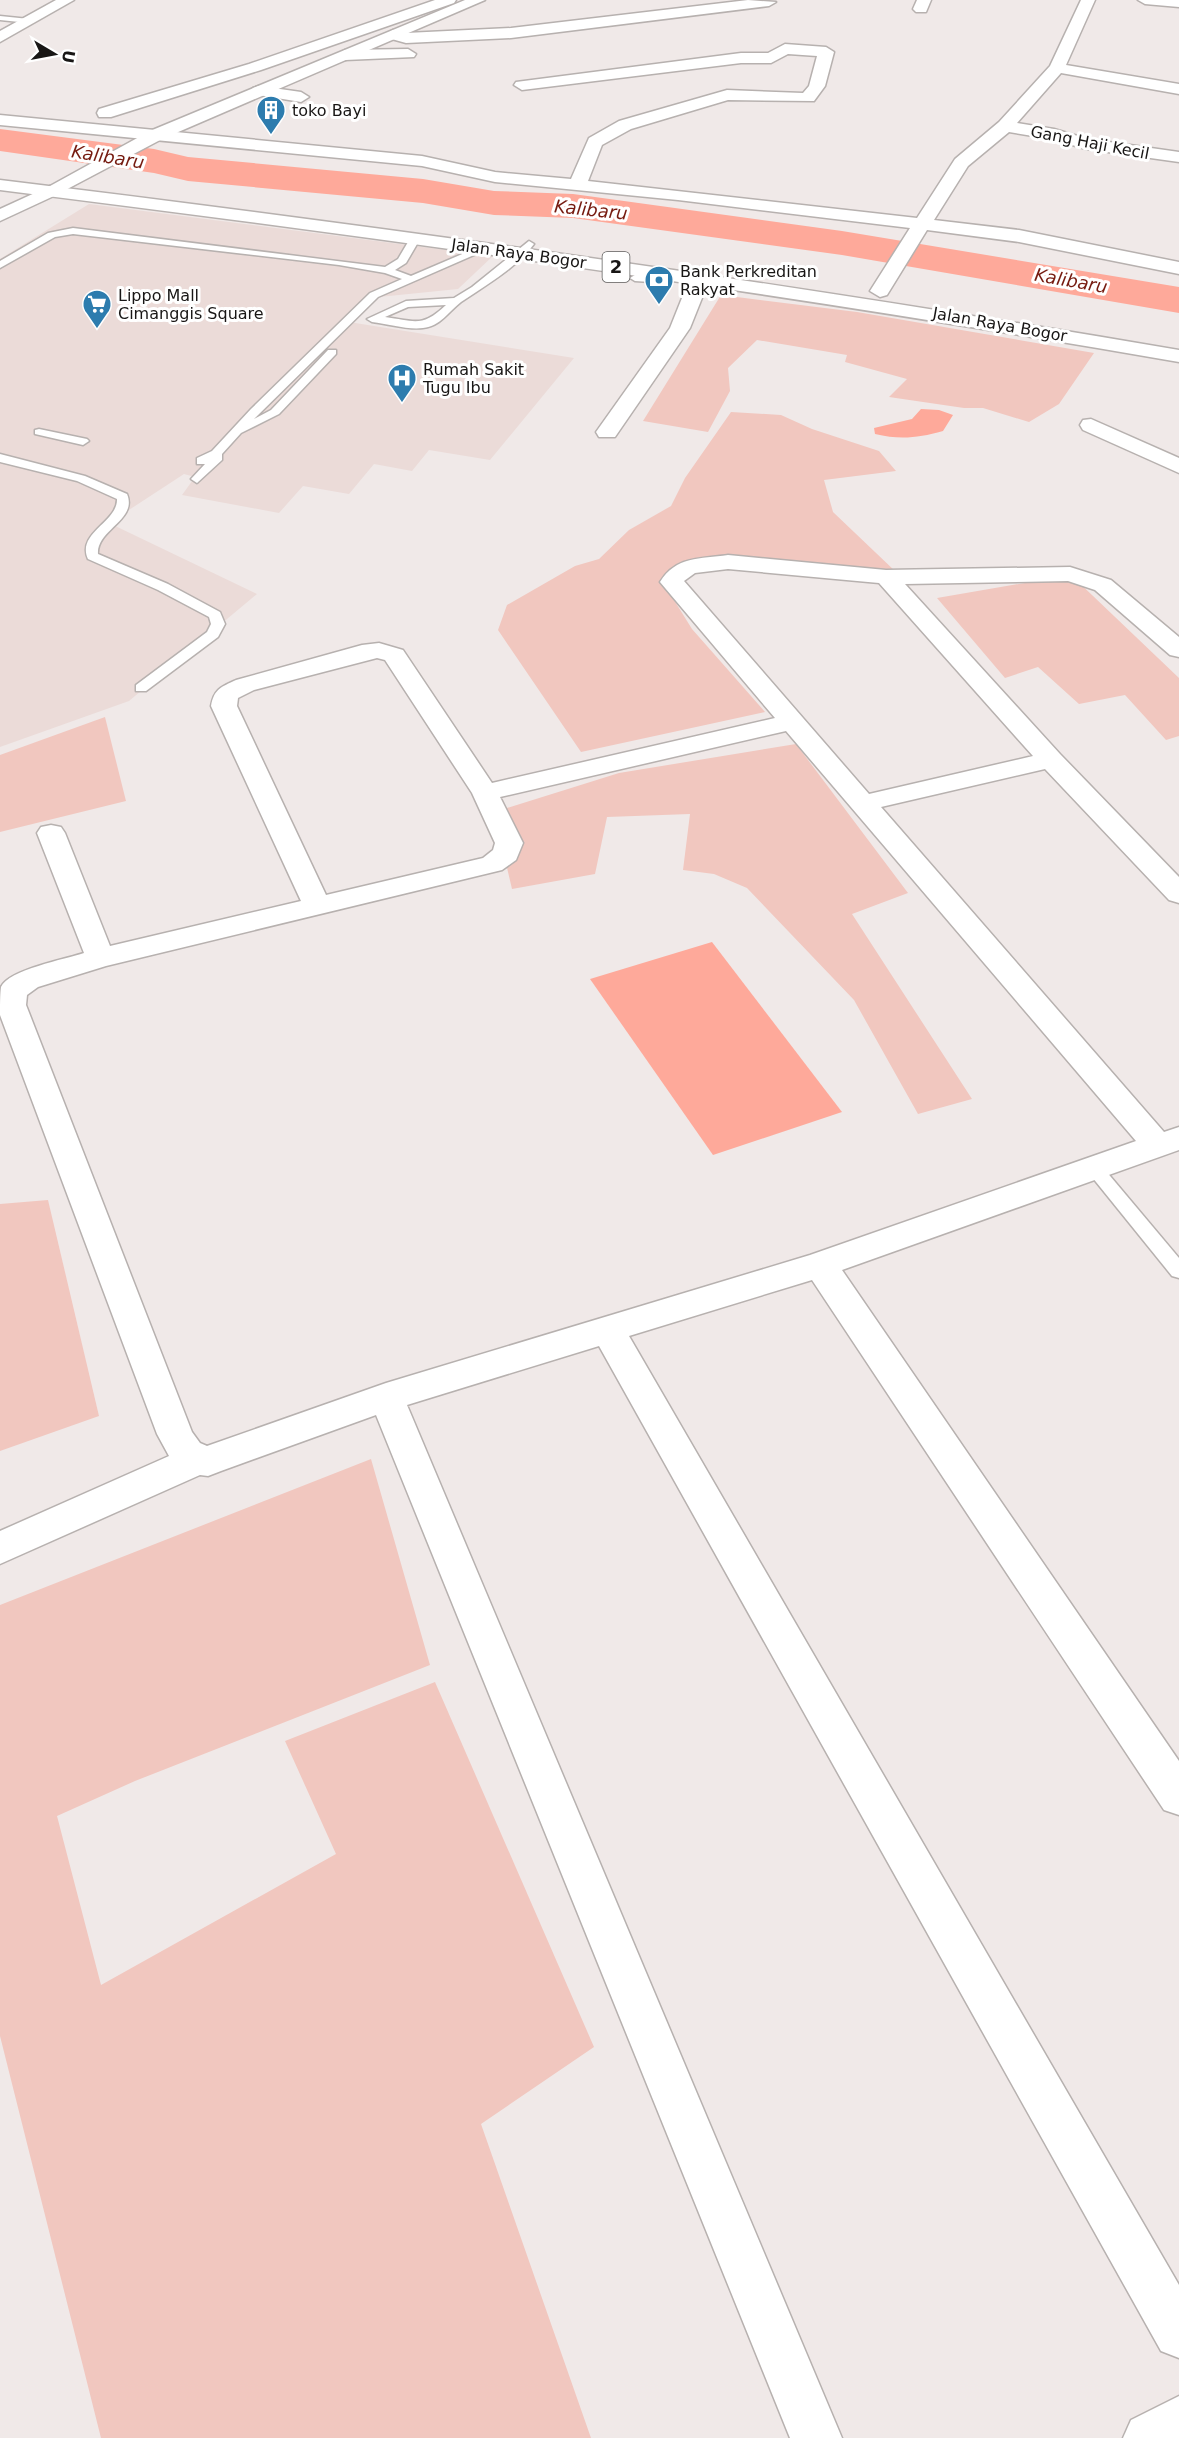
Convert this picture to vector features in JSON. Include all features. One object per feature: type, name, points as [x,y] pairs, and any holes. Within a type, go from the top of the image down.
[{"type":"main road","points":[[0,37],[67,0]]},
{"type":"main road","points":[[105,113],[255,67],[450,0]]},
{"type":"main road","points":[[0,216],[156,135],[478,0]]},
{"type":"main road","points":[[880,291],[961,163],[1005,126],[1057,68],[1088,0]]},
{"type":"main road","points":[[1145,0],[1179,3]]},
{"type":"main road","points":[[393,34],[406,38],[454,37],[597,24],[769,2]]},
{"type":"main road","points":[[585,8],[597,24]]},
{"type":"main road","points":[[522,85],[741,58],[771,58],[785,49],[826,52],[817,86],[808,98],[727,95],[625,125],[595,142],[578,184]]},
{"type":"main road","points":[[345,55],[408,54]]},
{"type":"main road","points":[[1057,68],[1179,89]]},
{"type":"main road","points":[[259,91],[301,97]]},
{"type":"main road","points":[[0,120],[379,156],[428,162],[495,177],[578,184],[1019,236],[1179,268]]},
{"type":"main road","name":"Gang Haji Kecil","points":[[1005,126],[1054,134],[1086,144],[1177,157]]},
{"type":"main road","name":"Jalan Raya Bogor","points":[[0,176],[56,188],[415,239],[485,248],[525,249],[670,274],[927,312],[1179,356]]},
{"type":"main road","name":"Jalan Raya Bogor","points":[[0,185],[56,188],[525,249],[880,291],[1179,342]]},
{"type":"main road","points":[[607,432],[680,328],[700,278]]},
{"type":"main road","points":[[1091,425],[1179,466]]},
{"type":"main road","points":[[0,1548],[195,1461],[208,1461],[386,1397],[820,1265],[1168,1141],[861,804],[794,721],[672,582],[674,576],[690,567],[728,562],[886,577],[1070,574],[1103,585],[1179,650]]},
{"type":"main road","points":[[886,577],[1051,760],[1179,894]]},
{"type":"main road","points":[[195,1461],[185,1454],[176,1434],[11,1005],[13,991],[28,980],[100,958],[492,864],[501,859],[509,849],[509,843],[485,794],[394,655],[389,652],[362,652],[245,685],[226,694],[224,706],[317,905]]},
{"type":"main road","points":[[485,794],[794,721]]},
{"type":"main road","points":[[861,804],[1051,760]]},
{"type":"main road","points":[[51,833],[100,958]]},
{"type":"main road","points":[[820,1265],[1179,1796]]},
{"type":"main road","points":[[608,1331],[1179,2333]]},
{"type":"main road","points":[[386,1397],[816,2438]]},
{"type":"main road","points":[[1149,2438],[1179,2421]]},
{"type":"lane","points":[[0,18],[29,21]]},
{"type":"lane","points":[[0,265],[52,235],[68,231],[339,262],[387,270],[410,279]]},
{"type":"lane","points":[[387,270],[402,261],[415,239]]},
{"type":"lane","points":[[201,461],[216,453],[255,411],[374,295],[485,248]]},
{"type":"lane","points":[[372,319],[428,324],[525,249]]},
{"type":"lane","points":[[635,278],[660,281],[666,280],[670,274]]},
{"type":"lane","points":[[197,479],[243,429],[275,412],[352,330],[406,304],[456,301]]},
{"type":"lane","points":[[39,432],[83,441]]},
{"type":"lane","points":[[0,458],[115,491],[123,497],[124,505],[92,544],[92,556],[163,587],[215,615],[218,624],[213,634],[141,688]]},
{"type":"lane","points":[[1094,1168],[1179,1271]]},
{"type":"shaded area","points":[[89,204],[493,256],[458,289],[379,297],[349,322],[574,358],[490,460],[429,450],[412,471],[374,464],[349,494],[303,486],[279,513],[182,495],[195,477],[184,474],[109,523],[257,594],[129,701],[0,747],[0,259]]},
{"type":"shaded area","points":[[721,295],[857,312],[1094,353],[1059,404],[1029,422],[983,408],[964,408],[889,397],[907,379],[845,362],[847,355],[757,340],[728,368],[730,391],[708,432],[643,421]]},
{"type":"shaded area","points":[[921,409],[939,410],[953,415],[943,431],[901,438],[875,434],[874,428],[912,419]]},
{"type":"shaded area","points":[[731,412],[781,415],[812,429],[879,451],[896,471],[824,480],[833,512],[896,572],[687,567],[669,592],[692,629],[765,712],[581,752],[498,630],[507,605],[575,566],[599,559],[629,530],[671,506],[685,478]]},
{"type":"shaded area","points":[[1071,575],[1179,678],[1179,736],[1166,740],[1125,695],[1079,704],[1038,667],[1005,678],[937,598]]},
{"type":"shaded area","points":[[105,717],[126,801],[0,832],[0,755]]},
{"type":"shaded area","points":[[796,744],[908,893],[852,914],[972,1099],[918,1114],[854,1000],[747,888],[714,874],[683,870],[690,814],[607,817],[595,874],[512,889],[494,812],[619,773]]},
{"type":"shaded area","points":[[712,942],[842,1112],[713,1155],[590,979]]},
{"type":"shaded area","points":[[48,1200],[99,1416],[0,1451],[0,1204]]},
{"type":"shaded area","points":[[371,1459],[430,1665],[135,1781],[57,1816],[101,1985],[336,1854],[285,1741],[435,1682],[594,2047],[481,2124],[591,2438],[101,2438],[0,2036],[0,1605]]},
{"type":"waterway","name":"Kalibaru","points":[[0,140],[154,161],[188,169],[423,191],[494,203],[573,206],[842,243],[1179,300]]},
{"type":"place","name":"toko Bayi","points":[[271,136]]},
{"type":"place","name":"Bank Perkreditan Rakyat","points":[[659,306]]},
{"type":"place","name":"Lippo Mall Cimanggis Square","points":[[97,330]]},
{"type":"place","name":"Rumah Sakit Tugu Ibu","points":[[402,404]]}]
